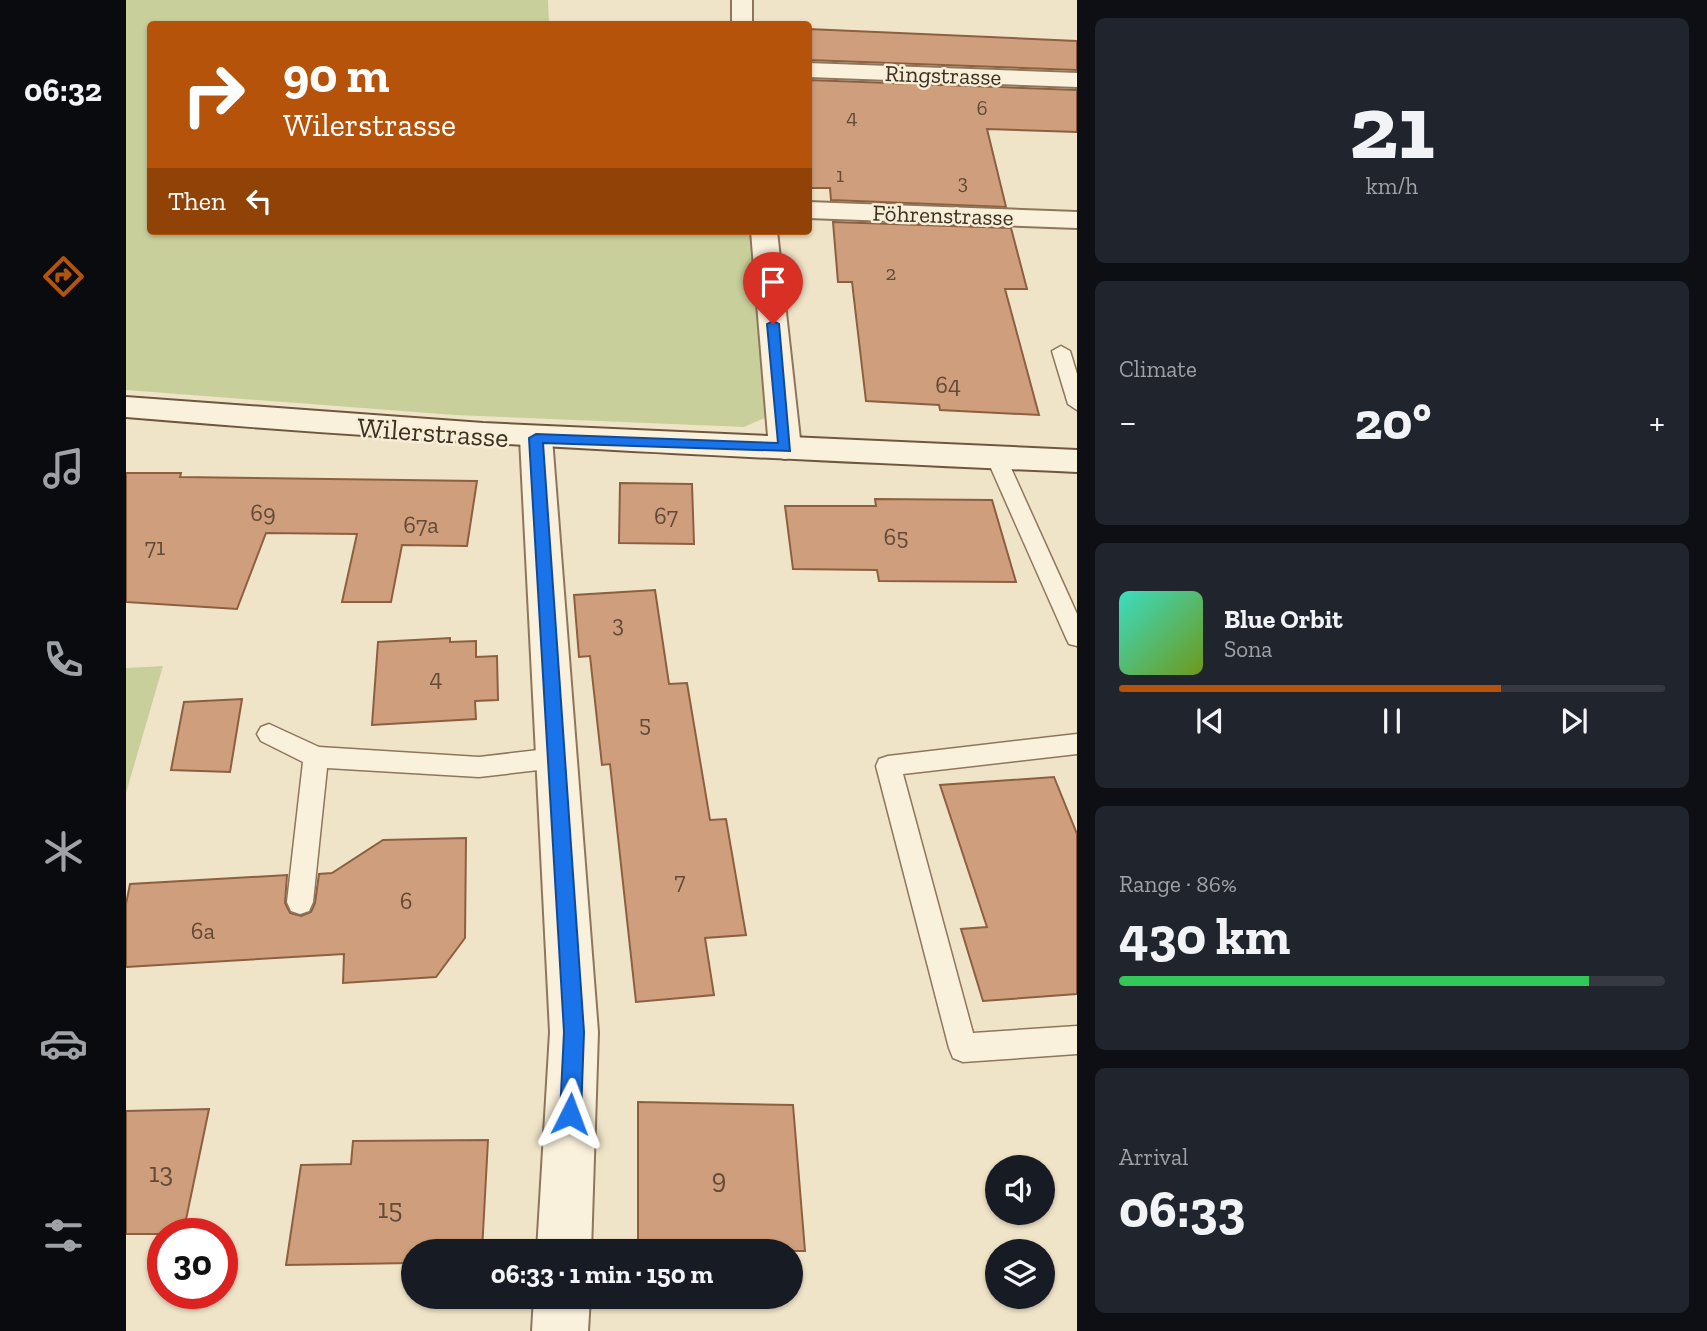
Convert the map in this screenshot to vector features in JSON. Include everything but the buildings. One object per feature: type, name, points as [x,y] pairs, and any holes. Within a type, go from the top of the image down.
[{"type":"street","points":[[742,0],[742,21]]},
{"type":"street","name":"Ringstrasse","points":[[812,70],[1077,79]]},
{"type":"street","name":"Föhrenstrasse","points":[[812,210],[1077,219]]},
{"type":"street","points":[[764,235],[785,448]]},
{"type":"street","name":"Wilerstrasse","points":[[126,407],[303,423],[536,438],[1077,461]]},
{"type":"street","points":[[536,438],[574,1032],[565,1239]]},
{"type":"street","points":[[560,1331],[561,1309]]},
{"type":"lane","points":[[1061,351],[1077,404]]},
{"type":"lane","points":[[996,457],[1077,638]]},
{"type":"lane","points":[[269,734],[316,757],[479,767],[556,758]]},
{"type":"lane","points":[[1077,744],[887,766],[963,1048],[1077,1040]]},
{"type":"lane","points":[[300,902],[316,757]]},
{"type":"green space","points":[[126,0],[548,0],[549,21],[147,21],[147,235],[751,235],[767,417],[744,427],[455,415],[126,390]]},
{"type":"green space","points":[[163,666],[126,793],[126,668]]},
{"type":"route","points":[[570,1114],[574,1032],[536,438],[785,448],[773,324]]}]
